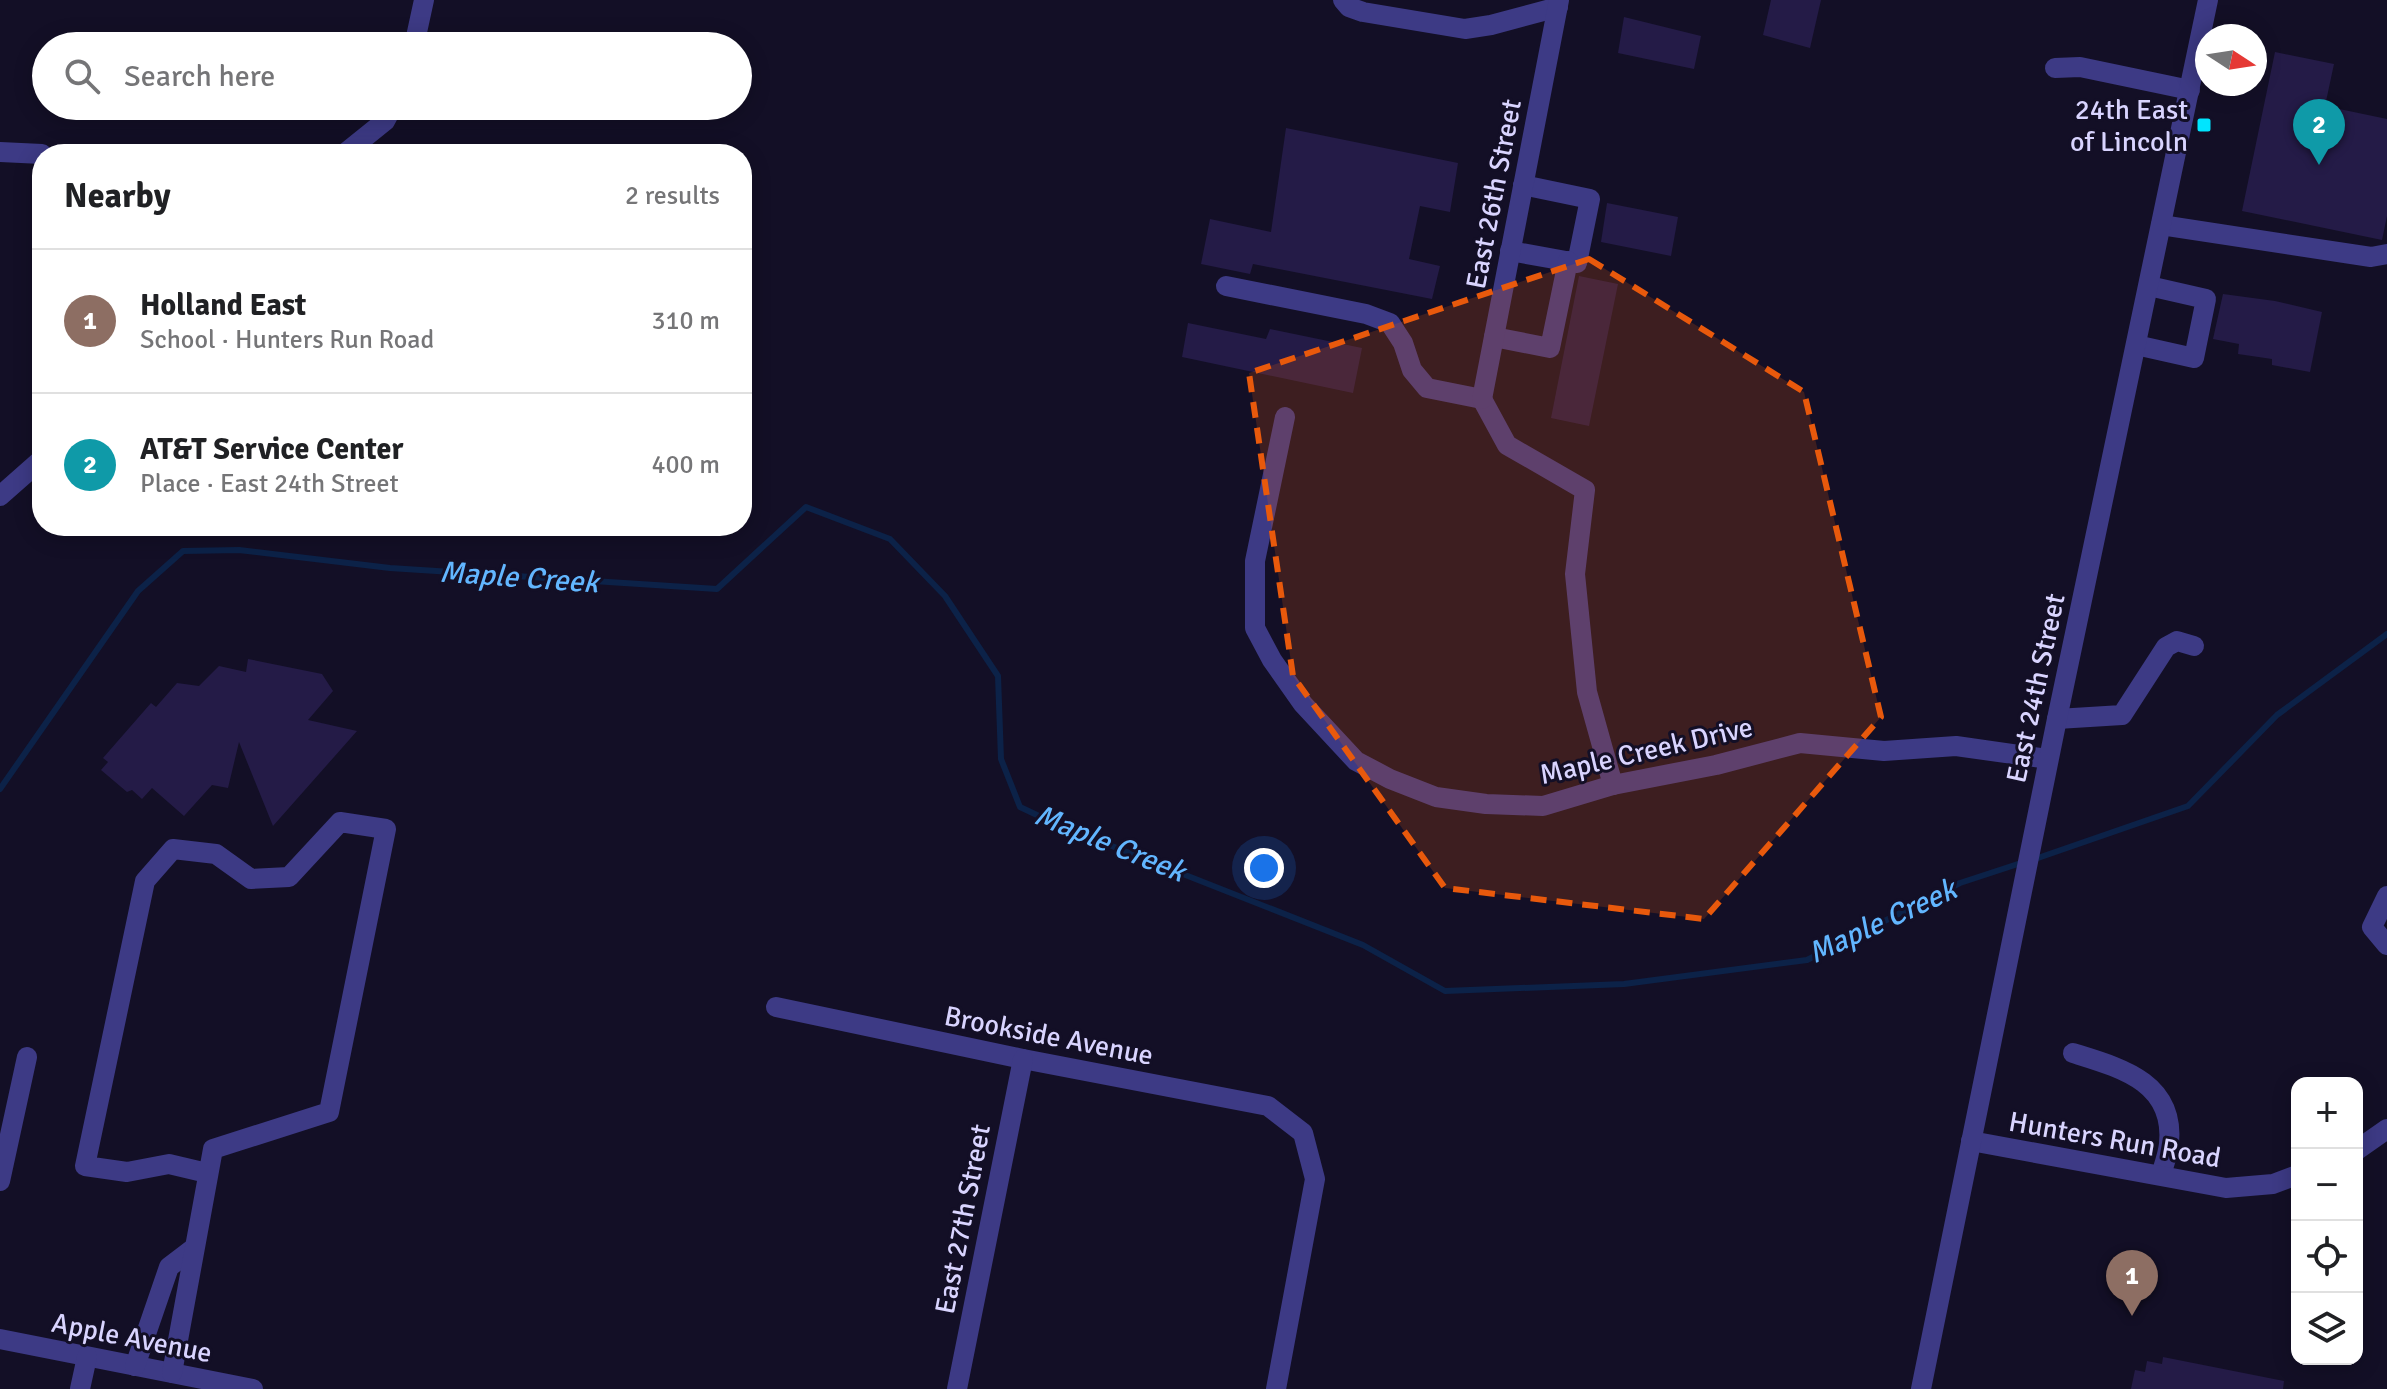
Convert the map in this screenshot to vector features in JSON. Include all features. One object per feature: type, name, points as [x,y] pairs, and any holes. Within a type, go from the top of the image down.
[{"type":"street","points":[[417,32],[424,0]]},
{"type":"street","points":[[1343,0],[1349,7],[1363,12],[1465,29],[1491,25],[1559,4]]},
{"type":"street","name":"East 24th Street","points":[[1921,1389],[2048,759],[2208,0]]},
{"type":"street","name":"East 26th Street","points":[[1482,399],[1559,4]]},
{"type":"street","points":[[2055,68],[2080,67],[2190,90]]},
{"type":"street","points":[[356,144],[386,120]]},
{"type":"street","points":[[0,152],[32,154]]},
{"type":"street","points":[[1510,251],[1577,263],[1590,199],[1523,185]]},
{"type":"street","points":[[2161,225],[2371,257],[2387,254]]},
{"type":"street","points":[[1494,337],[1550,348],[1568,261]]},
{"type":"street","points":[[1226,286],[1366,314],[1390,323],[1403,343],[1412,370],[1427,388],[1482,399],[1507,445],[1585,490],[1575,574],[1587,692],[1613,785]]},
{"type":"street","points":[[2136,345],[2194,358],[2206,299],[2149,286]]},
{"type":"street","name":"Maple Creek Drive","points":[[1285,417],[1255,561],[1255,628],[1272,660],[1303,704],[1356,761],[1390,779],[1436,797],[1486,804],[1543,806],[1613,785],[1716,765],[1800,743],[1884,751],[1956,746],[2048,759]]},
{"type":"street","points":[[0,496],[32,468]]},
{"type":"street","points":[[2057,719],[2122,715],[2166,647],[2177,641],[2194,646]]},
{"type":"street","points":[[172,1373],[213,1149],[329,1112],[386,829],[340,822],[289,877],[251,879],[216,854],[173,849],[145,881],[85,1166],[127,1172],[169,1164],[207,1173]]},
{"type":"street","points":[[2387,896],[2372,927],[2387,945]]},
{"type":"street","name":"Brookside Avenue","points":[[776,1007],[1268,1106],[1303,1133],[1315,1179],[1276,1389]]},
{"type":"street","points":[[2073,1053],[2118,1067],[2147,1083],[2160,1099],[2169,1121],[2169,1146],[2161,1175]]},
{"type":"street","points":[[0,1181],[27,1057]]},
{"type":"street","name":"East 27th Street","points":[[957,1389],[1023,1059]]},
{"type":"street","points":[[2358,1149],[2387,1129]]},
{"type":"street","name":"Hunters Run Road","points":[[1971,1141],[2226,1188],[2273,1184],[2291,1177]]},
{"type":"street","points":[[135,1366],[169,1267],[194,1248]]},
{"type":"street","name":"Apple Avenue","points":[[0,1339],[253,1389]]},
{"type":"street","points":[[80,1389],[87,1357]]},
{"type":"highlighted area","points":[[1589,259],[1804,392],[1881,717],[1704,919],[1445,888],[1293,676],[1249,373]]},
{"type":"building","points":[[1771,0],[1821,0],[1810,48],[1763,35]]},
{"type":"building","points":[[1624,17],[1701,36],[1694,69],[1618,53]]},
{"type":"building","points":[[2275,52],[2334,64],[2325,106],[2387,119],[2387,216],[2382,240],[2242,211]]},
{"type":"building","points":[[1286,128],[1458,163],[1450,212],[1420,206],[1409,259],[1440,266],[1432,299],[1253,264],[1250,274],[1201,264],[1210,219],[1271,232]]},
{"type":"building","points":[[1607,203],[1678,217],[1671,256],[1601,242]]},
{"type":"building","points":[[1579,276],[1618,284],[1589,426],[1551,418]]},
{"type":"building","points":[[2223,294],[2275,301],[2322,312],[2310,372],[2272,365],[2272,359],[2238,354],[2239,344],[2213,339]]},
{"type":"building","points":[[1188,323],[1266,339],[1270,329],[1362,348],[1353,393],[1182,357]]},
{"type":"building","points":[[248,659],[322,674],[333,691],[308,720],[357,731],[273,826],[239,742],[228,788],[212,785],[184,816],[152,788],[142,799],[132,790],[127,792],[101,770],[108,762],[103,758],[151,703],[156,707],[177,683],[199,686],[219,666],[246,672]]},
{"type":"building","points":[[2163,1357],[2284,1381],[2283,1389],[2131,1389],[2135,1370],[2145,1372],[2147,1361],[2162,1364]]},
{"type":"waterway","name":"Maple Creek","points":[[0,789],[138,591],[183,551],[239,550],[390,568],[717,589],[806,507],[890,539],[945,596],[998,676],[1001,759],[1020,807],[1363,945],[1445,991],[1624,984],[1807,960],[1960,883],[2024,862]]},
{"type":"waterway","name":"Maple Creek","points":[[2035,859],[2188,806],[2277,715],[2387,634]]},
{"type":"place","name":"24th East of Lincoln","points":[[2204,125]]},
{"type":"place","name":"AT&T Service Center","points":[[2319,165]]},
{"type":"place","name":"Holland East","points":[[2132,1316]]}]
